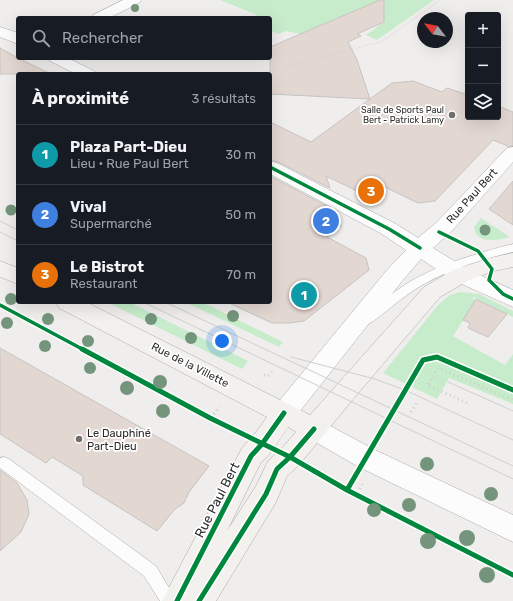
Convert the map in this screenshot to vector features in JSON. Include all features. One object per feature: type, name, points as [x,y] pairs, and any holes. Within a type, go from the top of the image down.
[{"type":"main road","points":[[199,601],[266,494],[277,469],[290,457],[432,292],[455,271],[513,260]]},
{"type":"main road","points":[[0,268],[16,276]]},
{"type":"main road","name":"Rue de la Villette","points":[[71,304],[314,429]]},
{"type":"main road","name":"Rue Paul Bert","points":[[177,601],[251,456],[262,444],[284,413]]},
{"type":"street","points":[[102,16],[134,0]]},
{"type":"street","points":[[0,31],[16,38]]},
{"type":"street","points":[[60,60],[84,72]]},
{"type":"street","name":"Rue Paul Bert","points":[[284,413],[395,275],[420,248],[444,227],[513,152]]},
{"type":"street","points":[[272,168],[389,229],[455,271],[513,298]]},
{"type":"street","points":[[314,429],[366,458],[513,529]]},
{"type":"lane","name":"Rue Paul Bert","points":[[352,330],[415,284],[455,271],[482,256],[513,248]]},
{"type":"lane","points":[[4,463],[150,571],[169,601]]},
{"type":"path","points":[[266,72],[383,41],[440,0]]},
{"type":"path","points":[[467,403],[427,386],[438,368],[513,400]]},
{"type":"path","points":[[411,412],[417,403]]},
{"type":"green space","points":[[220,0],[434,0],[377,40],[366,35],[384,22],[384,18],[361,8],[317,27],[304,35],[286,31],[278,34],[272,31],[272,16],[255,16],[257,15]]},
{"type":"green space","points":[[481,218],[510,237],[488,240],[478,237],[475,233],[474,227]]},
{"type":"green space","points":[[460,292],[479,294],[513,311],[513,317],[474,297],[473,299],[476,300],[453,336],[505,365],[513,354],[513,404],[449,378],[437,399],[383,373],[439,304],[450,295]]},
{"type":"green space","points":[[111,304],[133,304],[248,361],[242,369]]},
{"type":"green space","points":[[189,304],[206,304],[283,342],[279,347]]},
{"type":"building","points":[[380,0],[384,0],[384,22],[357,34],[361,36],[348,42],[357,60],[370,99],[272,94],[272,72],[270,72],[270,60],[272,60],[272,46]]},
{"type":"building","points":[[0,48],[16,57],[16,60],[22,60],[47,72],[16,72],[16,74],[0,74]]},
{"type":"building","points":[[413,81],[442,92],[447,88],[465,94],[465,120],[501,120],[501,107],[513,112],[513,146],[508,146],[493,140],[435,201],[418,203],[385,187],[372,198],[326,176],[330,188],[278,162],[272,160],[272,123],[311,142],[392,83]]},
{"type":"building","points":[[272,177],[336,211],[341,226],[327,237],[366,258],[369,270],[304,321],[272,323],[231,304],[272,304]]},
{"type":"building","points":[[513,181],[513,225],[489,209]]},
{"type":"building","points":[[476,299],[507,314],[488,337],[468,328],[470,323],[463,320]]},
{"type":"building","name":"Le Dauphiné Part-Dieu","points":[[0,348],[209,466],[189,492],[184,503],[175,509],[157,531],[83,485],[83,476],[52,457],[46,463],[0,434]]},
{"type":"building","points":[[0,470],[17,483],[27,500],[29,514],[21,532],[0,551]]},
{"type":"tram line","points":[[0,221],[16,229]]},
{"type":"tram line","points":[[0,232],[16,240]]},
{"type":"tram line","points":[[147,304],[513,479]]},
{"type":"tram line","points":[[169,304],[513,466]]},
{"type":"tram line","points":[[291,357],[375,379],[405,390],[513,440]]},
{"type":"tram line","points":[[448,382],[513,411]]},
{"type":"cycle path","points":[[272,168],[389,229],[420,248]]},
{"type":"cycle path","points":[[439,232],[478,251],[492,269],[489,280],[503,294],[513,299]]},
{"type":"cycle path","points":[[0,305],[210,418],[290,457],[347,490],[513,575]]},
{"type":"cycle path","points":[[347,490],[423,360],[437,357],[513,390]]},
{"type":"cycle path","points":[[177,601],[251,456],[262,444],[284,413]]},
{"type":"cycle path","points":[[199,601],[266,494],[277,469],[290,457],[314,429]]},
{"type":"place","name":"Salle de Sports Paul Bert - Patrick Lamy","points":[[452,115]]},
{"type":"place","name":"Le Bistrot","points":[[371,191]]},
{"type":"place","name":"Vival","points":[[326,221]]},
{"type":"place","name":"Plaza Part-Dieu","points":[[304,295]]},
{"type":"place","name":"Le Dauphiné Part-Dieu","points":[[79,439]]}]
